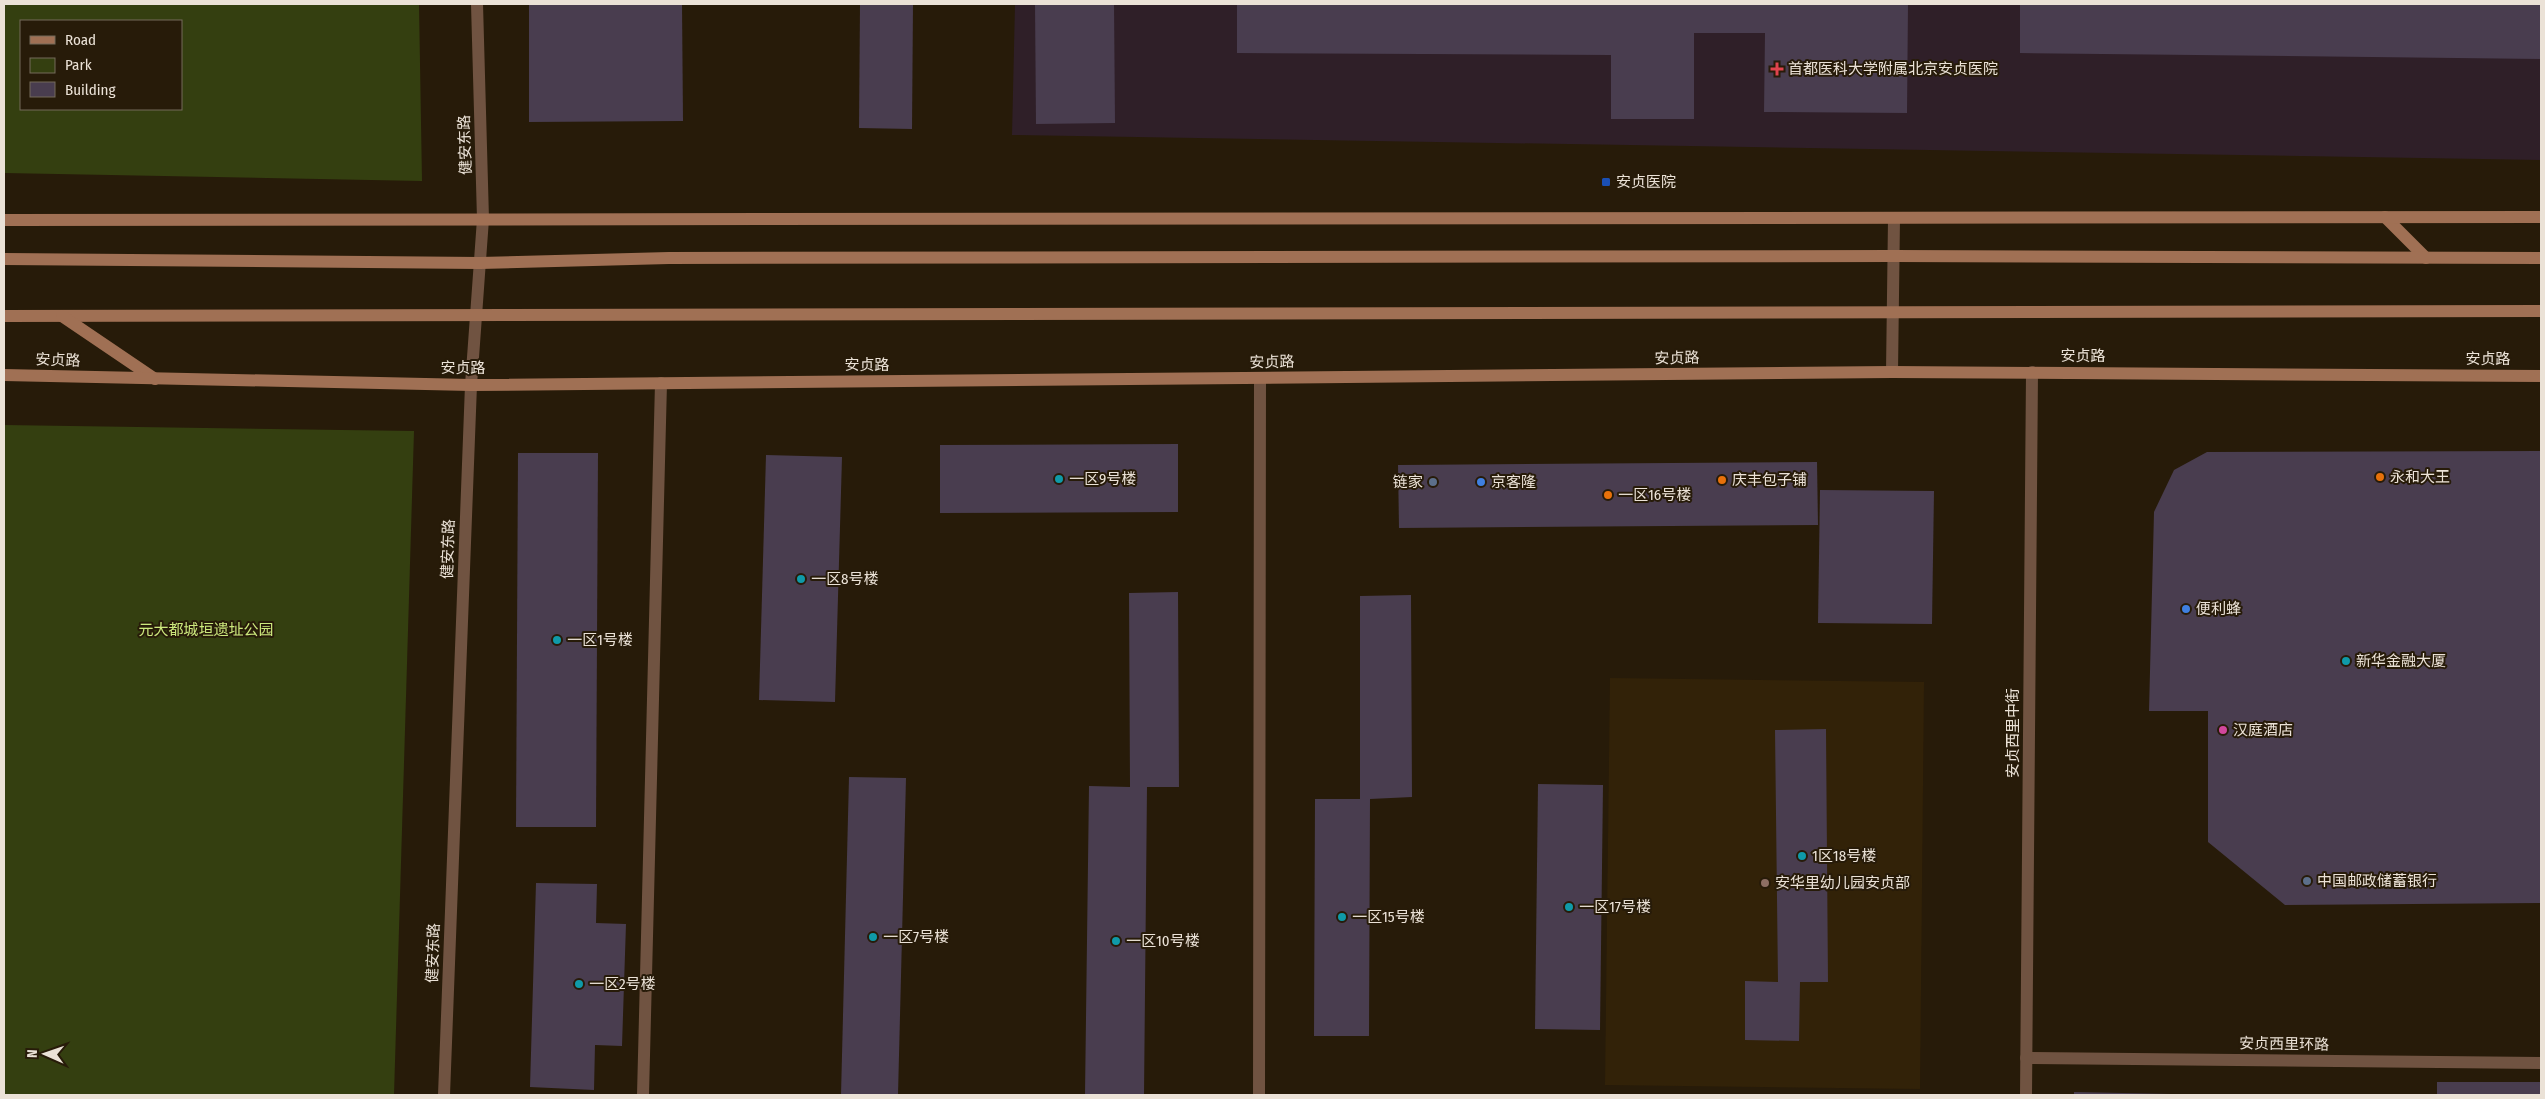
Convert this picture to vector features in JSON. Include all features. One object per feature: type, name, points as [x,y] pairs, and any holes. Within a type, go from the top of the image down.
[{"type":"street","name":"健安东路","points":[[444,1095],[470,385],[483,219],[477,4]]},
{"type":"street","points":[[2385,217],[2426,258]]},
{"type":"street","points":[[4,220],[2541,217]]},
{"type":"street","points":[[1892,372],[1894,219]]},
{"type":"street","points":[[4,259],[480,263],[678,258],[1893,256],[2541,258]]},
{"type":"street","points":[[4,316],[2541,312]]},
{"type":"street","points":[[62,316],[155,379]]},
{"type":"street","name":"安贞路","points":[[4,374],[470,385],[1892,372],[2539,373]]},
{"type":"street","name":"安贞西里中街","points":[[2026,1095],[2032,372]]},
{"type":"street","points":[[1258,1095],[1260,379]]},
{"type":"street","points":[[643,1095],[662,383]]},
{"type":"street","name":"安贞西里环路","points":[[2026,1058],[2541,1063]]},
{"type":"shaded area","name":"首都医科大学附属北京安贞医院","points":[[1015,4],[2541,4],[2541,160],[1012,135]]},
{"type":"shaded area","name":"安华里幼儿园安贞部","points":[[1610,678],[1924,682],[1920,1089],[1605,1085]]},
{"type":"green space","points":[[4,4],[419,4],[422,181],[4,173]]},
{"type":"green space","name":"元大都城垣遗址公园","points":[[4,425],[414,431],[394,1095],[4,1095]]},
{"type":"building","points":[[529,4],[682,4],[683,121],[529,122]]},
{"type":"building","points":[[860,4],[913,4],[912,129],[859,128]]},
{"type":"building","points":[[1035,4],[1114,4],[1115,123],[1036,124]]},
{"type":"building","points":[[1237,4],[1908,4],[1907,113],[1764,112],[1765,33],[1694,33],[1694,119],[1611,119],[1611,55],[1237,53]]},
{"type":"building","points":[[2020,4],[2541,4],[2541,59],[2020,53]]},
{"type":"building","name":"一区9号楼","points":[[1178,444],[1178,512],[940,513],[940,445]]},
{"type":"building","name":"新华金融大厦","points":[[2541,451],[2541,903],[2285,905],[2208,842],[2208,711],[2149,711],[2154,512],[2174,470],[2207,452]]},
{"type":"building","name":"一区1号楼","points":[[518,453],[598,453],[596,827],[516,827]]},
{"type":"building","name":"一区8号楼","points":[[766,455],[842,457],[835,702],[759,700]]},
{"type":"building","name":"一区16号楼","points":[[1817,462],[1818,525],[1399,528],[1398,465]]},
{"type":"building","points":[[1820,490],[1934,491],[1932,624],[1818,623]]},
{"type":"building","name":"一区10号楼","points":[[1178,592],[1179,787],[1147,787],[1144,1095],[1085,1095],[1089,786],[1130,787],[1129,593]]},
{"type":"building","points":[[1411,595],[1412,797],[1370,799],[1369,1036],[1314,1036],[1315,799],[1360,799],[1360,596]]},
{"type":"building","name":"1区18号楼","points":[[1826,729],[1828,982],[1800,982],[1799,1041],[1745,1040],[1745,981],[1778,982],[1775,730]]},
{"type":"building","name":"一区7号楼","points":[[849,777],[906,778],[898,1095],[841,1095]]},
{"type":"building","name":"一区17号楼","points":[[1538,784],[1603,785],[1600,1030],[1535,1029]]},
{"type":"building","name":"一区2号楼","points":[[536,883],[597,884],[596,923],[626,924],[622,1046],[595,1045],[594,1090],[530,1087]]},
{"type":"building","points":[[2437,1082],[2541,1082],[2541,1095],[2437,1095]]},
{"type":"building","points":[[2074,1092],[2172,1094],[2172,1095],[2074,1095]]},
{"type":"place","name":"首都医科大学附属北京安贞医院","points":[[1777,69]]},
{"type":"place","name":"安贞医院","points":[[1606,182]]},
{"type":"place","name":"永和大王","points":[[2380,477]]},
{"type":"place","name":"一区9号楼","points":[[1059,479]]},
{"type":"place","name":"庆丰包子铺","points":[[1722,480]]},
{"type":"place","name":"链家","points":[[1433,482]]},
{"type":"place","name":"京客隆","points":[[1481,482]]},
{"type":"place","name":"一区16号楼","points":[[1608,495]]},
{"type":"place","name":"一区8号楼","points":[[801,579]]},
{"type":"place","name":"便利蜂","points":[[2186,609]]},
{"type":"place","name":"一区1号楼","points":[[557,640]]},
{"type":"place","name":"新华金融大厦","points":[[2346,661]]},
{"type":"place","name":"汉庭酒店","points":[[2223,730]]},
{"type":"place","name":"1区18号楼","points":[[1802,856]]},
{"type":"place","name":"中国邮政储蓄银行","points":[[2307,881]]},
{"type":"place","name":"安华里幼儿园安贞部","points":[[1765,883]]},
{"type":"place","name":"一区17号楼","points":[[1569,907]]},
{"type":"place","name":"一区15号楼","points":[[1342,917]]},
{"type":"place","name":"一区7号楼","points":[[873,937]]},
{"type":"place","name":"一区10号楼","points":[[1116,941]]},
{"type":"place","name":"一区2号楼","points":[[579,984]]}]
